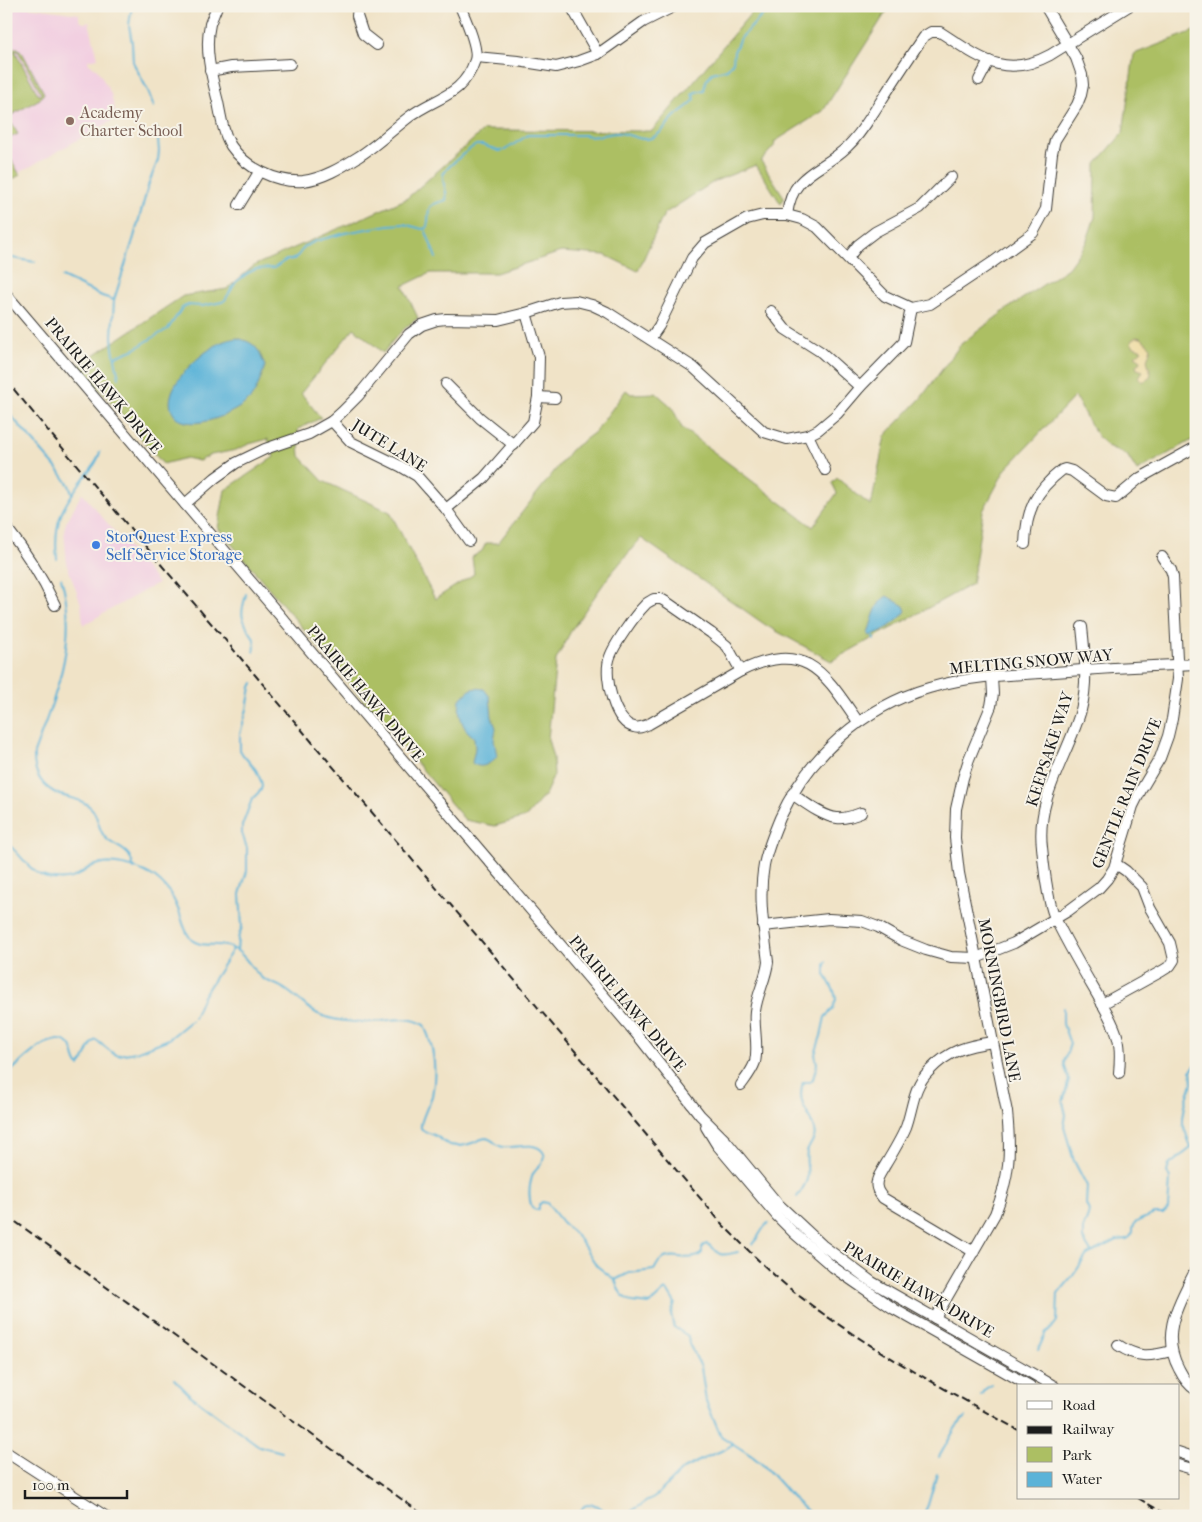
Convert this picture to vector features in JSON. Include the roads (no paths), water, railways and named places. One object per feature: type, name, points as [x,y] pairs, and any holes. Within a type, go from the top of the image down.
[{"type":"street","points":[[217,6],[210,23],[208,37],[210,71],[225,132],[232,146],[244,160],[259,172],[279,179],[302,181],[318,177],[360,156],[411,116],[460,86],[470,73],[476,57],[470,26],[460,6]]},
{"type":"street","points":[[358,6],[357,16],[363,34],[377,45]]},
{"type":"street","points":[[570,6],[598,54]]},
{"type":"street","points":[[650,339],[659,326],[692,258],[705,243],[747,219],[763,215],[787,215],[817,227],[886,296],[911,308],[930,304],[1033,233],[1046,209],[1055,140],[1081,96],[1082,75],[1076,58],[1045,6]]},
{"type":"street","points":[[787,215],[788,203],[795,188],[803,178],[846,148],[862,131],[923,37],[931,32],[940,32],[989,62],[1006,66],[1026,65],[1039,61],[1129,6]]},
{"type":"street","points":[[476,57],[556,67],[580,61],[598,54],[643,22],[672,7]]},
{"type":"street","points":[[979,80],[989,62]]},
{"type":"street","points":[[210,71],[231,67],[290,64]]},
{"type":"street","points":[[239,205],[259,172]]},
{"type":"street","points":[[848,258],[858,245],[875,232],[920,208],[951,177]]},
{"type":"street","name":"PRAIRIE HAWK DRIVE","points":[[6,294],[639,1037],[700,1115],[726,1141],[777,1203],[818,1242],[872,1282],[1050,1384]]},
{"type":"street","points":[[185,504],[225,470],[246,457],[300,438],[332,421],[350,405],[404,339],[416,329],[437,320],[498,320],[560,302],[576,301],[592,305],[607,312],[693,367],[764,432],[787,439],[808,435],[818,430],[837,414],[860,387],[904,342],[911,308]]},
{"type":"street","points":[[771,312],[785,329],[821,352],[860,387]]},
{"type":"street","points":[[446,509],[484,478],[533,422],[538,397],[539,357],[526,313]]},
{"type":"street","points":[[446,384],[480,418],[514,445]]},
{"type":"street","points":[[538,397],[555,398]]},
{"type":"street","name":"JUTE LANE","points":[[332,421],[351,442],[418,476],[446,509],[469,541]]},
{"type":"street","points":[[808,435],[825,470]]},
{"type":"street","points":[[1025,544],[1026,523],[1033,502],[1062,470],[1072,470],[1106,496],[1116,498],[1140,478],[1196,447]]},
{"type":"street","points":[[6,528],[25,552],[41,577],[55,605]]},
{"type":"street","name":"GENTLE RAIN DRIVE","points":[[763,926],[829,919],[862,921],[926,950],[951,957],[976,958],[1014,942],[1056,918],[1099,888],[1108,879],[1116,864],[1133,806],[1160,758],[1168,736],[1176,698],[1178,665],[1173,577],[1162,557]]},
{"type":"street","points":[[741,671],[727,646],[668,603],[661,599],[654,599],[644,605],[614,649],[609,659],[607,679],[612,699],[624,721],[627,725],[638,728],[758,663],[783,658],[795,660],[809,664],[830,681],[859,723]]},
{"type":"street","name":"KEEPSAKE WAY","points":[[1082,627],[1085,684],[1081,709],[1043,811],[1042,846],[1051,907],[1102,1004],[1117,1037],[1119,1073]]},
{"type":"street","name":"MELTING SNOW WAY","points":[[741,1085],[754,1064],[756,1052],[755,1011],[768,962],[761,896],[764,864],[770,843],[792,794],[800,782],[823,754],[844,733],[893,702],[920,690],[961,680],[1084,670],[1196,664]]},
{"type":"street","name":"MORNINGBIRD LANE","points":[[935,1318],[995,1214],[1002,1198],[1009,1162],[1010,1147],[1007,1112],[959,873],[955,838],[956,809],[967,766],[991,706],[993,694],[992,677]]},
{"type":"street","points":[[792,794],[829,816],[838,818],[849,817],[861,813]]},
{"type":"street","points":[[1102,1004],[1162,971],[1170,966],[1174,960],[1170,943],[1150,908],[1142,888],[1126,870],[1116,864]]},
{"type":"street","points":[[974,1252],[883,1198],[879,1193],[877,1181],[906,1126],[916,1092],[927,1072],[941,1060],[959,1049],[970,1045],[993,1042]]},
{"type":"street","name":"PRAIRIE HAWK DRIVE","points":[[700,1115],[718,1145],[761,1198],[795,1234],[826,1261],[853,1282],[894,1309],[1026,1384]]},
{"type":"street","points":[[1196,1269],[1192,1284],[1174,1313],[1171,1327],[1171,1351],[1185,1379],[1196,1390]]},
{"type":"street","points":[[1118,1345],[1126,1351],[1140,1355],[1157,1355],[1171,1351]]},
{"type":"street","points":[[6,1452],[105,1516]]},
{"type":"street","points":[[1180,1453],[1196,1458]]},
{"type":"street","points":[[1180,1466],[1196,1470]]},
{"type":"water","points":[[237,338],[256,347],[265,366],[251,398],[245,404],[226,415],[203,422],[192,423],[182,421],[175,416],[170,406],[171,395],[183,373],[213,347],[224,341]]},
{"type":"water","points":[[887,596],[904,606],[906,611],[890,626],[869,636],[875,611],[883,598]]},
{"type":"water","points":[[476,688],[484,689],[490,697],[492,717],[496,728],[494,740],[497,756],[489,764],[482,766],[472,763],[475,748],[474,738],[461,721],[459,708],[460,699],[470,690]]},
{"type":"waterway","points":[[132,6],[129,25],[133,62],[154,107]]},
{"type":"waterway","points":[[115,357],[135,349],[168,329],[182,308],[187,305],[202,306],[222,302],[236,282],[248,273],[256,269],[274,268],[286,260],[296,258],[305,246],[316,241],[345,233],[388,225],[404,224],[422,229],[426,228],[430,207],[446,200],[443,175],[448,168],[476,145],[483,145],[499,151],[505,150],[528,135],[601,136],[620,133],[643,139],[656,136],[693,102],[695,99],[692,94],[704,90],[706,81],[712,73],[727,69],[733,62],[734,52],[739,40],[771,6]]},
{"type":"waterway","points":[[119,378],[112,336],[114,300],[149,183],[158,160],[157,128]]},
{"type":"waterway","points":[[425,229],[436,258]]},
{"type":"waterway","points":[[6,256],[35,262]]},
{"type":"waterway","points":[[62,277],[114,300]]},
{"type":"waterway","points":[[6,410],[59,471],[69,485],[72,494]]},
{"type":"waterway","points":[[57,559],[56,535],[64,507],[96,463],[100,452]]},
{"type":"waterway","points":[[61,578],[68,623],[66,645],[57,689],[34,753],[35,767],[43,783],[53,792],[82,802],[92,809],[104,836],[128,854],[134,869]]},
{"type":"waterway","points":[[246,594],[242,615],[255,642],[254,652]]},
{"type":"waterway","points":[[873,635],[874,639]]},
{"type":"waterway","points":[[237,951],[238,938],[242,927],[240,894],[247,871],[247,848],[242,834],[242,826],[252,799],[261,790],[262,785],[256,770],[240,750],[240,734],[253,683]]},
{"type":"waterway","points":[[6,843],[37,873],[50,878],[72,878],[99,864],[130,867],[151,875],[162,883],[170,893],[187,933],[194,942],[230,947],[236,950],[262,978],[287,991],[316,1013],[336,1020],[351,1022],[405,1019],[424,1025],[432,1051],[434,1078],[432,1096],[421,1128],[452,1146],[466,1145],[486,1138],[503,1147],[534,1146],[539,1148],[543,1152],[544,1158],[533,1174],[531,1182],[532,1208],[536,1210],[539,1209],[539,1205],[542,1202],[547,1203],[562,1222],[578,1237],[597,1266],[615,1280],[620,1292],[632,1302],[650,1304],[667,1290],[675,1303],[671,1314],[674,1327],[688,1336],[689,1344],[701,1367],[706,1401],[721,1436],[764,1466],[797,1502],[813,1516]]},
{"type":"waterway","points":[[194,1018],[202,998],[233,949]]},
{"type":"waterway","points":[[797,1197],[807,1179],[807,1152],[815,1133],[802,1103],[801,1090],[803,1082],[810,1082],[813,1079],[817,1064],[815,1054],[825,1017],[833,1009],[836,999],[825,974],[826,962]]},
{"type":"waterway","points":[[1063,1008],[1063,1024],[1070,1044],[1064,1062],[1069,1080],[1063,1102],[1066,1115],[1064,1127],[1074,1161],[1087,1186],[1086,1204],[1089,1211],[1083,1229],[1083,1239],[1091,1252]]},
{"type":"waterway","points":[[6,1076],[35,1050],[53,1041],[62,1040],[69,1044],[79,1066],[96,1040],[114,1054],[136,1052],[169,1039],[191,1021]]},
{"type":"waterway","points":[[1038,1350],[1046,1332],[1057,1321],[1058,1294],[1087,1255],[1117,1240],[1127,1239],[1133,1232],[1135,1223],[1154,1214],[1163,1214],[1168,1209],[1170,1179],[1167,1172],[1169,1165],[1191,1148],[1183,1124],[1183,1118],[1192,1083],[1191,1070],[1196,1065]]},
{"type":"waterway","points":[[752,1244],[768,1223]]},
{"type":"waterway","points":[[615,1280],[629,1273],[654,1270],[660,1261],[666,1258],[698,1256],[702,1253],[702,1248],[706,1244],[722,1255],[738,1252]]},
{"type":"waterway","points":[[174,1379],[190,1395],[259,1446],[282,1452]]},
{"type":"waterway","points":[[981,1395],[991,1385]]},
{"type":"waterway","points":[[939,1457],[956,1427],[965,1417]]},
{"type":"waterway","points":[[624,1516],[658,1494],[683,1469],[733,1444]]},
{"type":"waterway","points":[[923,1516],[937,1474]]},
{"type":"waterway","points":[[577,1516],[584,1506],[591,1504],[598,1506],[612,1516]]},
{"type":"railway","points":[[6,380],[723,1225],[778,1279],[851,1333],[906,1367],[1017,1429]]},
{"type":"railway","points":[[6,1215],[425,1516]]},
{"type":"railway","points":[[1141,1500],[1169,1516]]},
{"type":"place","name":"Academy Charter School","points":[[70,121]]},
{"type":"place","name":"StorQuest Express Self Service Storage","points":[[96,545]]}]
